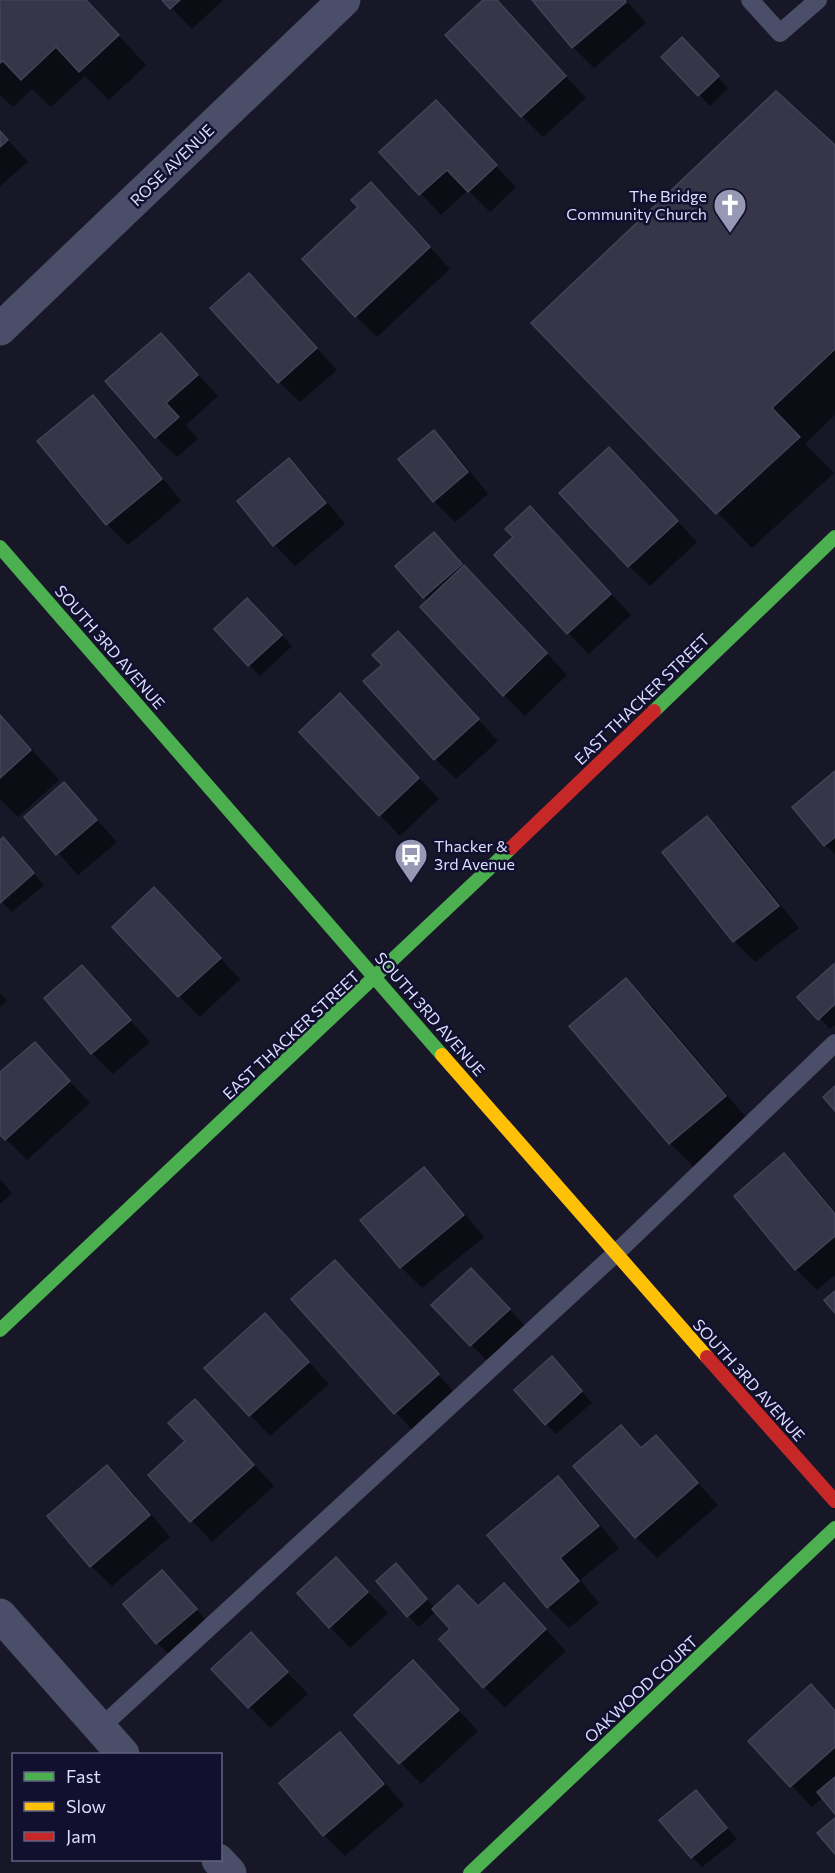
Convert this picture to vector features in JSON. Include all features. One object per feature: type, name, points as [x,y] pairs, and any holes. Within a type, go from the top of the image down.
[{"type":"street","name":"ROSE AVENUE","points":[[0,329],[344,0]]},
{"type":"street","name":"EAST THACKER STREET","points":[[0,1330],[376,977],[835,537]]},
{"type":"street","name":"SOUTH 3RD AVENUE","points":[[0,547],[615,1254],[835,1502]]},
{"type":"street","name":"OAKWOOD COURT","points":[[470,1873],[835,1528]]},
{"type":"street","points":[[0,1615],[121,1753]]},
{"type":"street","points":[[219,1861],[230,1873]]},
{"type":"lane","points":[[750,0],[780,33],[818,0]]},
{"type":"lane","points":[[99,1729],[615,1254],[835,1042]]},
{"type":"building","points":[[0,0],[86,0],[119,35],[79,72],[56,47],[21,80],[3,61],[0,63]]},
{"type":"building","points":[[162,0],[180,0],[170,9]]},
{"type":"building","points":[[483,0],[497,0],[566,76],[521,117],[445,35]]},
{"type":"building","points":[[532,0],[625,0],[626,2],[572,48]]},
{"type":"building","points":[[682,37],[719,76],[698,96],[661,57]]},
{"type":"building","name":"The Bridge Community Church","points":[[776,91],[835,145],[835,349],[772,408],[800,437],[716,514],[531,323]]},
{"type":"building","points":[[436,100],[497,165],[468,192],[447,170],[419,195],[379,152]]},
{"type":"building","points":[[0,131],[8,140],[0,147]]},
{"type":"building","points":[[371,182],[430,247],[355,317],[302,259],[358,207],[351,200]]},
{"type":"building","points":[[249,273],[317,348],[278,383],[210,308]]},
{"type":"building","points":[[161,333],[198,375],[166,403],[179,417],[155,438],[105,381]]},
{"type":"building","points":[[93,395],[162,479],[106,525],[37,441]]},
{"type":"building","points":[[434,430],[468,472],[433,502],[398,459]]},
{"type":"building","points":[[609,447],[678,521],[628,567],[559,493]]},
{"type":"building","points":[[289,458],[326,503],[273,546],[237,501]]},
{"type":"building","points":[[530,506],[611,594],[567,634],[494,555],[513,537],[505,529]]},
{"type":"building","points":[[434,532],[462,564],[423,598],[395,566]]},
{"type":"building","points":[[464,565],[547,653],[503,696],[420,607]]},
{"type":"building","points":[[247,598],[282,635],[248,666],[214,629]]},
{"type":"building","points":[[398,631],[479,719],[434,760],[363,681],[382,665],[372,655]]},
{"type":"building","points":[[340,693],[419,778],[379,816],[299,732]]},
{"type":"building","points":[[0,715],[31,750],[0,778]]},
{"type":"building","points":[[835,771],[835,837],[824,846],[792,807]]},
{"type":"building","points":[[64,782],[97,820],[56,855],[24,817]]},
{"type":"building","points":[[707,816],[779,906],[733,942],[662,852]]},
{"type":"building","points":[[3,837],[34,873],[0,903],[0,840]]},
{"type":"building","points":[[154,887],[221,958],[178,997],[112,927]]},
{"type":"building","points":[[834,964],[835,1004],[818,1020],[797,997]]},
{"type":"building","points":[[82,965],[131,1020],[91,1054],[44,998]]},
{"type":"building","points":[[626,978],[726,1096],[669,1144],[569,1026]]},
{"type":"building","points":[[35,1042],[70,1081],[5,1140],[0,1135],[0,1072]]},
{"type":"building","points":[[835,1086],[835,1111],[823,1097]]},
{"type":"building","points":[[784,1153],[835,1214],[835,1236],[795,1270],[734,1196]]},
{"type":"building","points":[[424,1167],[464,1215],[400,1268],[360,1220]]},
{"type":"building","points":[[335,1260],[439,1374],[394,1414],[291,1299]]},
{"type":"building","points":[[471,1268],[510,1309],[470,1346],[431,1305]]},
{"type":"building","points":[[835,1291],[835,1313],[824,1300]]},
{"type":"building","points":[[265,1313],[309,1362],[249,1416],[204,1368]]},
{"type":"building","points":[[552,1356],[582,1391],[545,1425],[514,1390]]},
{"type":"building","points":[[195,1399],[254,1465],[190,1522],[148,1475],[185,1441],[168,1423]]},
{"type":"building","points":[[621,1425],[641,1448],[656,1435],[698,1483],[635,1538],[573,1466]]},
{"type":"building","points":[[107,1465],[150,1515],[90,1567],[47,1516]]},
{"type":"building","points":[[558,1476],[599,1526],[560,1558],[579,1581],[547,1608],[487,1535]]},
{"type":"building","points":[[336,1557],[368,1592],[329,1628],[297,1593]]},
{"type":"building","points":[[396,1563],[427,1599],[407,1617],[376,1581]]},
{"type":"building","points":[[162,1570],[197,1609],[156,1644],[123,1604]]},
{"type":"building","points":[[504,1583],[546,1629],[483,1688],[439,1639],[450,1629],[432,1609],[458,1585],[478,1606]]},
{"type":"building","points":[[251,1632],[288,1672],[248,1708],[211,1669]]},
{"type":"building","points":[[413,1660],[459,1710],[399,1764],[354,1715]]},
{"type":"building","points":[[811,1684],[835,1711],[835,1747],[790,1787],[748,1741]]},
{"type":"building","points":[[340,1732],[384,1784],[323,1836],[279,1783]]},
{"type":"building","points":[[835,1777],[835,1814],[817,1792]]},
{"type":"building","points":[[696,1790],[727,1828],[691,1858],[659,1820]]},
{"type":"building","points":[[835,1818],[835,1854],[817,1833]]},
{"type":"traffic: fast","points":[[654,711],[835,537]]},
{"type":"traffic: fast","points":[[0,547],[442,1055]]},
{"type":"traffic: fast","points":[[0,1330],[511,848]]},
{"type":"traffic: fast","points":[[470,1873],[835,1528]]},
{"type":"traffic: slow","points":[[442,1055],[707,1357]]},
{"type":"traffic: jam","points":[[511,848],[654,711]]},
{"type":"traffic: jam","points":[[707,1357],[835,1501]]},
{"type":"place","name":"The Bridge Community Church","points":[[730,234]]},
{"type":"place","name":"Thacker & 3rd Avenue","points":[[411,884]]}]
